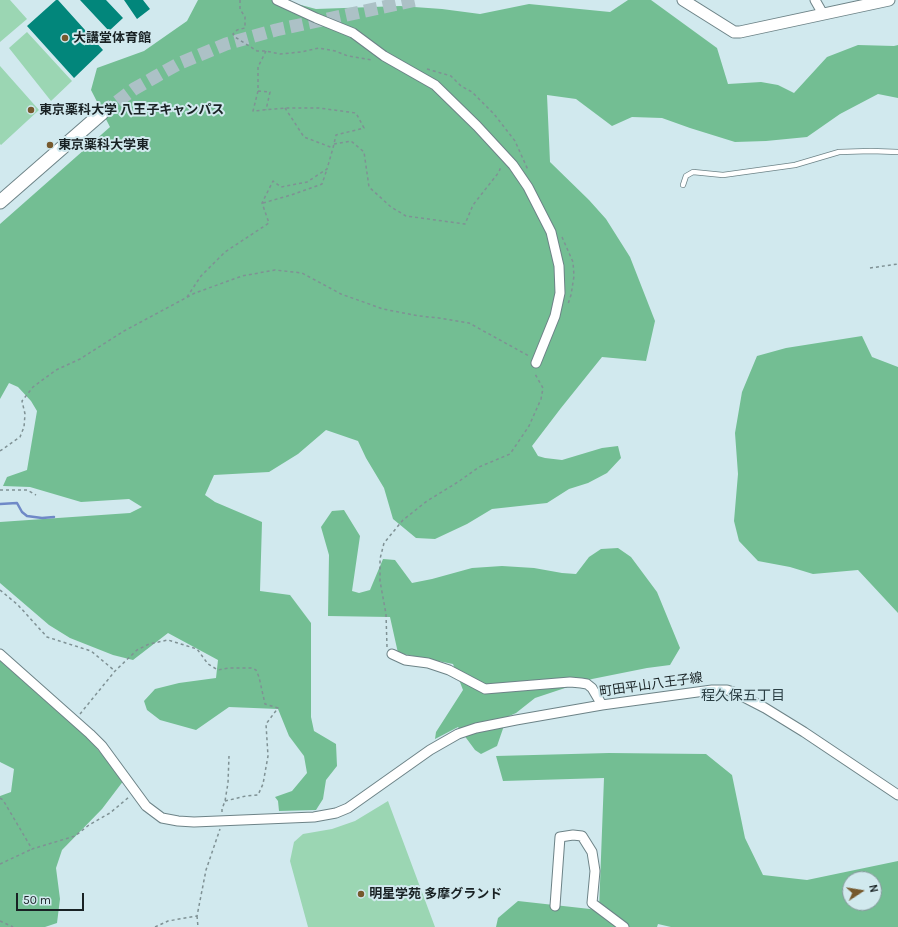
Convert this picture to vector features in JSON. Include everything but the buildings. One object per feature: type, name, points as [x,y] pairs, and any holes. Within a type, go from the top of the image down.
[{"type":"main road","points":[[0,202],[102,113]]},
{"type":"street","points":[[277,0],[353,33],[384,56],[435,85],[504,155],[528,187],[551,232],[559,266],[560,293],[555,316],[536,362]]},
{"type":"street","points":[[683,0],[734,32],[823,14],[875,1],[889,0]]},
{"type":"street","points":[[815,0],[823,14]]},
{"type":"street","name":"町田平山八王子線","points":[[0,654],[102,746],[146,806],[162,818],[178,821],[194,822],[314,817],[336,813],[348,808],[436,746],[458,734],[476,728],[602,706],[712,690],[727,690],[765,708],[804,732],[898,795]]},
{"type":"street","points":[[392,654],[405,660],[428,663],[450,670],[485,689],[570,682],[587,684],[592,688],[602,706]]},
{"type":"street","points":[[556,906],[560,837],[573,835],[582,836],[592,852],[595,871],[592,903],[624,927]]},
{"type":"lane","points":[[683,185],[686,176],[693,172],[723,175],[795,165],[839,152],[898,152]]},
{"type":"path","points":[[240,0],[240,9],[245,17],[245,28],[237,30],[233,34],[235,37],[257,51],[280,54],[301,52],[319,48],[335,51],[348,56],[375,60]]},
{"type":"path","points":[[262,203],[322,184],[336,134],[364,128],[356,113],[319,108],[285,108],[253,111],[258,91],[258,67],[266,51]]},
{"type":"path","points":[[424,68],[451,76],[461,86],[472,92],[494,114],[514,141],[528,170]]},
{"type":"path","points":[[258,91],[270,92],[266,110]]},
{"type":"path","points":[[285,108],[304,137],[333,148]]},
{"type":"path","points":[[334,144],[351,141],[364,152],[369,187],[391,207],[406,216],[464,224],[473,206],[499,172],[504,155]]},
{"type":"path","points":[[187,297],[201,276],[225,252],[268,223],[262,203],[273,181],[281,187],[307,182],[327,169]]},
{"type":"path","points":[[562,236],[573,262],[574,276],[571,295],[566,309]]},
{"type":"path","points":[[870,268],[898,264]]},
{"type":"path","points":[[0,451],[20,437],[24,426],[25,414],[22,401],[33,387],[56,370],[80,358],[124,331],[187,297],[242,276],[275,270],[302,273],[341,294],[383,309],[469,323],[531,357],[536,362],[535,374],[543,388],[541,399],[529,426],[510,454],[479,467],[427,501],[403,520],[384,543],[380,559],[380,581],[386,614],[387,646],[392,654]]},
{"type":"path","points":[[0,490],[27,490],[36,495]]},
{"type":"path","points":[[0,590],[18,605],[47,637],[91,651],[115,671]]},
{"type":"path","points":[[74,720],[115,671],[137,650],[150,644],[168,640],[197,649],[208,664],[214,669],[218,670],[229,668],[250,668],[256,670],[265,704],[278,708],[266,724],[268,756],[263,784],[258,795],[225,801]]},
{"type":"path","points":[[198,927],[197,916],[206,870],[224,820],[222,809],[228,783],[229,756]]},
{"type":"path","points":[[0,864],[32,849],[75,836],[89,824],[110,813],[135,792]]},
{"type":"path","points":[[0,798],[3,800],[32,849]]},
{"type":"path","points":[[155,927],[168,921],[197,916]]},
{"type":"path","points":[[0,921],[13,927]]},
{"type":"green space","points":[[0,0],[10,0],[27,19],[0,42]]},
{"type":"green space","points":[[198,0],[282,0],[316,9],[400,6],[480,14],[529,4],[610,12],[628,0],[651,0],[717,48],[728,84],[761,82],[778,85],[794,93],[827,57],[858,45],[898,45],[898,98],[878,94],[840,114],[807,137],[735,142],[662,118],[632,117],[612,126],[576,99],[547,95],[550,162],[606,219],[630,257],[655,321],[646,361],[602,357],[532,446],[538,456],[562,460],[602,448],[618,446],[621,458],[607,473],[588,483],[569,489],[547,503],[492,509],[467,524],[435,539],[416,538],[393,519],[384,488],[366,458],[358,441],[326,430],[298,454],[269,472],[214,475],[205,495],[215,502],[262,522],[260,591],[290,595],[311,623],[311,717],[314,731],[336,744],[337,766],[326,780],[323,799],[316,810],[279,811],[278,801],[275,797],[292,791],[307,773],[304,756],[289,736],[278,709],[229,707],[196,730],[160,720],[147,710],[144,701],[155,689],[179,683],[216,678],[218,660],[168,633],[133,660],[113,655],[70,638],[49,625],[0,583],[0,522],[130,513],[142,507],[129,499],[81,502],[30,487],[3,486],[7,477],[27,470],[37,411],[31,401],[18,387],[9,383],[0,399],[0,224],[110,127],[91,90],[97,68],[144,51],[187,21]]},
{"type":"green space","points":[[27,32],[72,81],[51,101],[9,48]]},
{"type":"green space","points":[[0,66],[39,110],[1,145],[0,144]]},
{"type":"green space","points":[[862,336],[872,357],[898,367],[898,613],[858,570],[813,574],[790,567],[758,561],[739,541],[734,521],[738,474],[735,433],[742,392],[757,356],[786,348]]},
{"type":"green space","points":[[344,510],[360,536],[352,591],[359,593],[370,590],[383,559],[395,560],[412,583],[472,568],[502,566],[534,568],[576,574],[589,557],[601,549],[618,548],[631,557],[657,592],[680,648],[670,665],[592,679],[535,698],[516,713],[507,717],[497,746],[481,754],[475,750],[458,727],[435,739],[436,732],[463,690],[453,664],[398,653],[390,617],[328,616],[329,555],[321,527],[332,511]]},
{"type":"green space","points":[[0,659],[88,738],[124,780],[102,809],[62,850],[56,868],[60,899],[57,923],[45,927],[0,927],[0,796],[11,792],[14,769],[0,762]]},
{"type":"green space","points":[[609,753],[706,754],[732,775],[745,838],[763,875],[807,880],[842,873],[842,911],[882,911],[882,871],[850,871],[898,861],[898,927],[671,927],[658,924],[657,927],[496,927],[498,918],[518,901],[599,910],[604,778],[503,781],[496,756]]},
{"type":"green space","name":"明星学苑 多摩グランド","points":[[388,801],[435,927],[308,927],[290,861],[294,842],[303,834],[332,829],[355,821]]},
{"type":"waterway","points":[[0,504],[17,503],[22,512],[27,516],[42,518],[54,517]]},
{"type":"tunnel","points":[[102,113],[134,89],[178,64],[226,44],[276,30],[416,0]]},
{"type":"place","name":"大講堂体育館","points":[[65,38]]},
{"type":"place","name":"東京薬科大学 八王子キャンパス","points":[[31,110]]},
{"type":"place","name":"東京薬科大学東","points":[[50,145]]},
{"type":"place","name":"明星学苑 多摩グランド","points":[[361,894]]},
{"type":"district","name":"程久保五丁目","points":[[743,696]]}]
